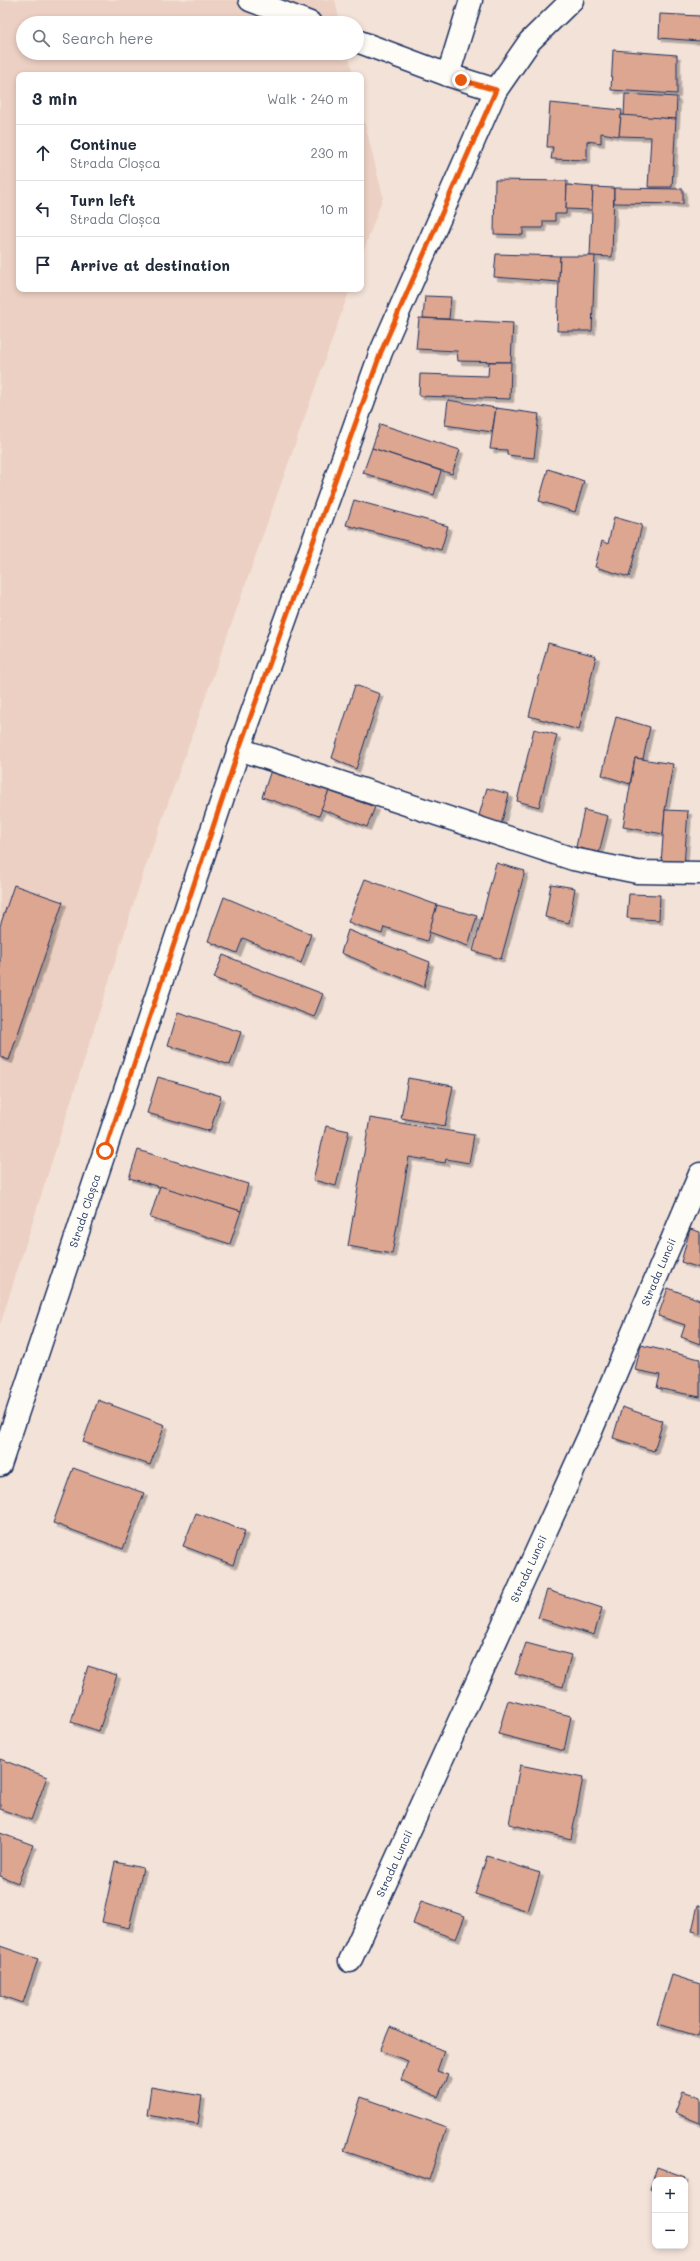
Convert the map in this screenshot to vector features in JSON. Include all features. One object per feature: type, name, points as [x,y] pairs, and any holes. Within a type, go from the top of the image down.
[{"type":"street","points":[[250,0],[292,16]]},
{"type":"street","points":[[448,75],[472,0]]},
{"type":"street","name":"Strada Cloșca","points":[[0,1464],[239,749],[381,352],[496,90],[530,41],[572,0]]},
{"type":"street","points":[[364,44],[448,75],[496,90]]},
{"type":"street","points":[[239,749],[573,859],[637,872],[700,873]]},
{"type":"street","name":"Strada Luncii","points":[[350,1961],[589,1436],[700,1174]]},
{"type":"shaded area","points":[[0,0],[335,0],[338,16],[16,16],[16,60],[350,60],[352,72],[16,72],[16,292],[349,292],[144,871],[0,1325]]},
{"type":"shaded area","points":[[364,120],[383,197],[364,250]]},
{"type":"building","points":[[660,14],[700,16],[700,41],[659,38]]},
{"type":"building","points":[[613,50],[677,55],[677,94],[611,90]]},
{"type":"building","points":[[625,94],[677,97],[676,119],[624,116]]},
{"type":"building","points":[[550,103],[622,110],[619,136],[601,133],[601,143],[587,141],[587,160],[551,159],[553,147],[547,147]]},
{"type":"building","points":[[621,115],[676,119],[672,187],[648,187],[651,137],[619,136]]},
{"type":"building","points":[[495,180],[567,181],[566,214],[555,214],[555,221],[543,221],[543,228],[523,228],[523,235],[494,234]]},
{"type":"building","points":[[567,185],[593,187],[592,210],[566,209]]},
{"type":"building","points":[[593,187],[614,188],[612,257],[590,256]]},
{"type":"building","points":[[614,188],[683,189],[683,204],[614,203]]},
{"type":"building","points":[[496,254],[560,256],[559,282],[494,277]]},
{"type":"building","points":[[560,256],[595,256],[592,331],[557,331]]},
{"type":"building","points":[[425,296],[451,297],[449,319],[423,318]]},
{"type":"building","points":[[419,318],[513,323],[511,362],[458,361],[457,351],[416,349]]},
{"type":"building","points":[[489,362],[511,362],[510,399],[419,396],[420,374],[488,376]]},
{"type":"building","points":[[448,400],[496,408],[492,432],[445,425]]},
{"type":"building","points":[[496,408],[539,414],[534,458],[507,455],[507,450],[490,449]]},
{"type":"building","points":[[380,424],[460,450],[452,474],[372,448]]},
{"type":"building","points":[[372,448],[441,471],[434,495],[363,473]]},
{"type":"building","points":[[548,469],[584,481],[575,512],[539,501]]},
{"type":"building","points":[[354,500],[448,526],[441,550],[346,525]]},
{"type":"building","points":[[614,517],[642,525],[629,577],[595,567],[602,541],[608,544]]},
{"type":"building","points":[[548,643],[596,656],[579,730],[529,716]]},
{"type":"building","points":[[355,685],[380,694],[356,769],[332,758]]},
{"type":"building","points":[[616,717],[650,727],[643,759],[635,758],[630,784],[602,775]]},
{"type":"building","points":[[534,729],[557,735],[539,807],[517,801]]},
{"type":"building","points":[[635,758],[673,764],[665,810],[663,834],[623,827]]},
{"type":"building","points":[[271,770],[329,791],[319,816],[262,797]]},
{"type":"building","points":[[487,788],[509,794],[501,825],[478,819]]},
{"type":"building","points":[[329,791],[375,807],[367,827],[321,809]]},
{"type":"building","points":[[584,810],[608,816],[599,853],[576,847]]},
{"type":"building","points":[[665,810],[688,811],[684,866],[661,864]]},
{"type":"building","points":[[496,863],[525,871],[501,959],[473,951]]},
{"type":"building","points":[[365,879],[437,905],[427,941],[384,927],[382,934],[348,922]]},
{"type":"building","points":[[551,884],[575,888],[569,923],[545,917]]},
{"type":"building","points":[[14,885],[63,902],[9,1060],[0,1057],[0,926]]},
{"type":"building","points":[[629,894],[660,895],[659,920],[627,918]]},
{"type":"building","points":[[224,897],[311,934],[301,963],[243,938],[237,953],[208,941]]},
{"type":"building","points":[[437,905],[477,916],[468,946],[429,932]]},
{"type":"building","points":[[348,930],[430,962],[424,987],[341,953]]},
{"type":"building","points":[[223,955],[323,994],[314,1017],[214,978]]},
{"type":"building","points":[[178,1012],[241,1032],[230,1065],[168,1045]]},
{"type":"building","points":[[158,1077],[221,1096],[210,1131],[147,1113]]},
{"type":"building","points":[[408,1078],[453,1086],[445,1126],[401,1118]]},
{"type":"building","points":[[370,1118],[474,1135],[469,1163],[446,1159],[445,1163],[409,1157],[392,1254],[348,1246]]},
{"type":"building","points":[[326,1126],[349,1131],[336,1186],[313,1180]]},
{"type":"building","points":[[138,1150],[248,1184],[241,1211],[129,1178]]},
{"type":"building","points":[[160,1186],[241,1211],[230,1244],[150,1218]]},
{"type":"building","points":[[690,1229],[700,1232],[700,1268],[681,1262]]},
{"type":"building","points":[[668,1288],[700,1300],[700,1344],[681,1337],[685,1325],[658,1316]]},
{"type":"building","points":[[641,1345],[700,1359],[700,1397],[657,1388],[660,1375],[635,1370]]},
{"type":"building","points":[[98,1400],[165,1425],[150,1465],[83,1442]]},
{"type":"building","points":[[622,1407],[663,1421],[654,1451],[613,1438]]},
{"type":"building","points":[[73,1468],[144,1493],[123,1549],[53,1523]]},
{"type":"building","points":[[196,1513],[245,1531],[233,1565],[183,1546]]},
{"type":"building","points":[[547,1590],[602,1608],[594,1635],[538,1618]]},
{"type":"building","points":[[526,1643],[571,1655],[563,1687],[515,1674]]},
{"type":"building","points":[[88,1666],[117,1675],[99,1731],[71,1722]]},
{"type":"building","points":[[508,1700],[571,1716],[564,1751],[498,1734]]},
{"type":"building","points":[[0,1759],[47,1777],[31,1820],[0,1809]]},
{"type":"building","points":[[520,1765],[583,1778],[571,1839],[509,1824]]},
{"type":"building","points":[[0,1833],[33,1845],[18,1883],[0,1876]]},
{"type":"building","points":[[487,1856],[540,1873],[528,1911],[475,1894]]},
{"type":"building","points":[[115,1862],[143,1868],[129,1928],[102,1922]]},
{"type":"building","points":[[421,1901],[465,1916],[456,1939],[413,1924]]},
{"type":"building","points":[[698,1905],[700,1905],[700,1933],[692,1931]]},
{"type":"building","points":[[0,1946],[38,1959],[23,2003],[0,1995]]},
{"type":"building","points":[[672,1975],[700,1984],[700,2028],[698,2036],[657,2024]]},
{"type":"building","points":[[390,2027],[444,2051],[437,2071],[448,2075],[438,2097],[401,2080],[408,2061],[380,2051]]},
{"type":"building","points":[[151,2087],[202,2096],[198,2124],[147,2115]]},
{"type":"building","points":[[683,2091],[700,2097],[700,2123],[675,2113]]},
{"type":"building","points":[[361,2097],[446,2127],[429,2180],[344,2151]]},
{"type":"building","points":[[657,2167],[685,2177],[654,2177]]},
{"type":"route","points":[[105,1151],[239,749],[381,352],[496,90],[461,80]]}]
